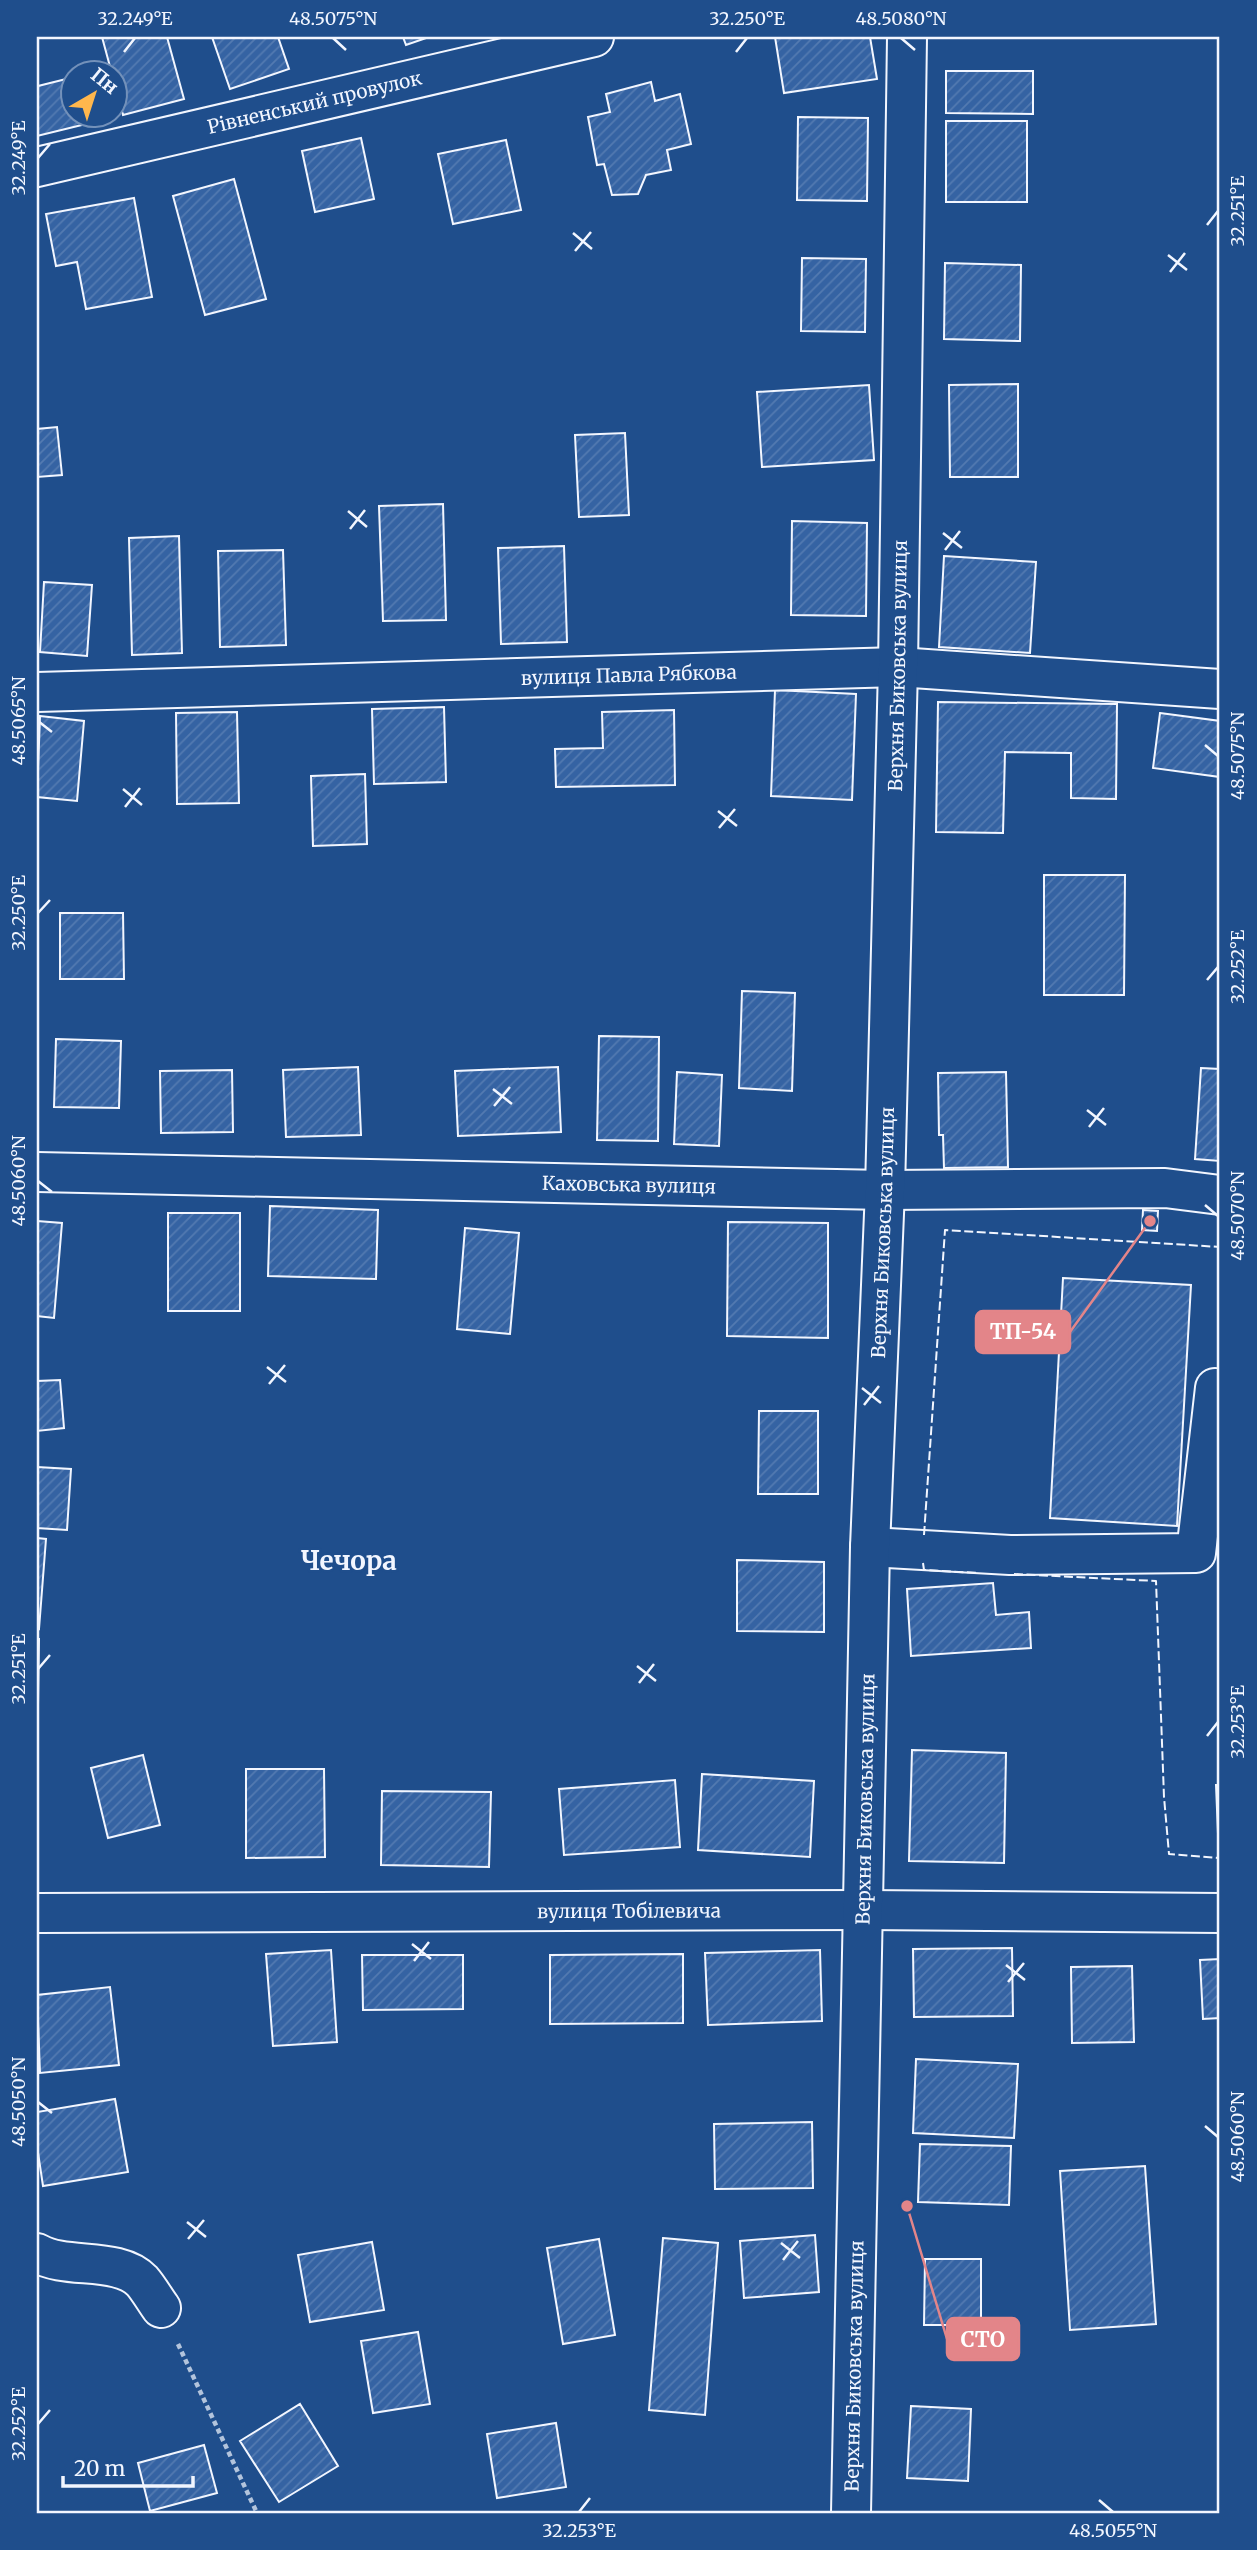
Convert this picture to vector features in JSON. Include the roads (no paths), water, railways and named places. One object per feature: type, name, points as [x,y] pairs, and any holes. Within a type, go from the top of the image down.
[{"type":"street","name":"Рівненський провулок","points":[[37,167],[594,37]]},
{"type":"street","name":"Верхня Биковська вулиця","points":[[850,2513],[865,1910],[870,1547],[885,1190],[898,667],[907,37]]},
{"type":"street","name":"вулиця Павла Рябкова","points":[[37,692],[898,667],[1220,689]]},
{"type":"street","name":"Каховська вулиця","points":[[37,1171],[885,1190],[1165,1188],[1220,1195]]},
{"type":"street","points":[[870,1547],[1010,1555],[1196,1553],[1215,1388]]},
{"type":"street","name":"вулиця Тобілевича","points":[[37,1913],[865,1910],[1220,1913]]},
{"type":"street","points":[[37,2253],[51,2261],[108,2266],[141,2279],[161,2308]]},
{"type":"place","name":"ТП-54","points":[[1150,1221]]},
{"type":"place","name":"СТО","points":[[907,2206]]},
{"type":"district","name":"Чечора","points":[[349,1560]]}]
